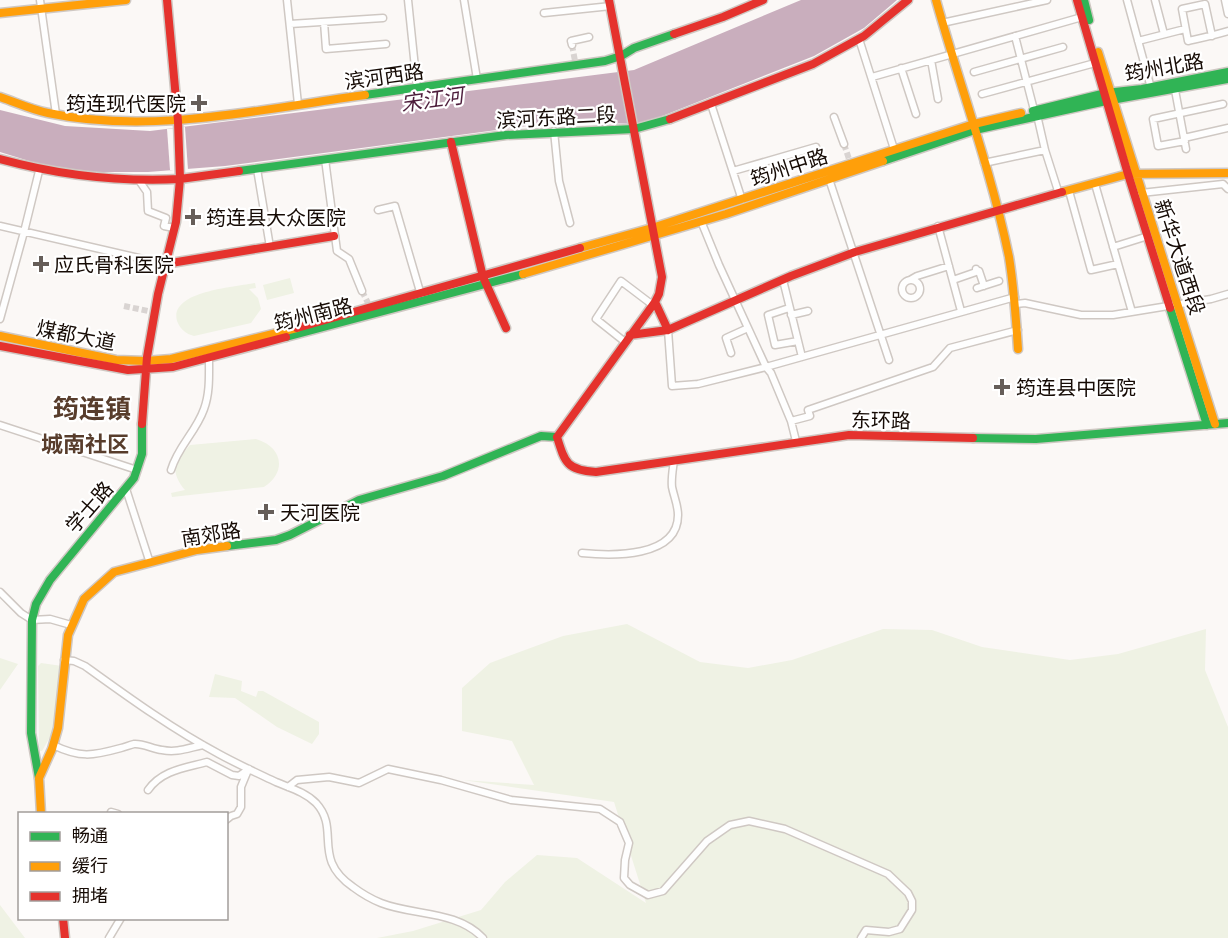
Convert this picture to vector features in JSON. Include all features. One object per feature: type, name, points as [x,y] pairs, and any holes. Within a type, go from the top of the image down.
[{"type":"main road","points":[[0,13],[41,4],[126,0]]},
{"type":"main road","points":[[167,0],[178,124]]},
{"type":"main road","name":"滨河西路","points":[[0,97],[56,114],[93,120],[178,124],[575,63],[605,61],[763,0]]},
{"type":"main road","name":"滨河东路二段","points":[[0,159],[39,171],[140,182],[257,169],[451,142],[554,131],[634,129],[660,123],[813,64],[859,39],[908,0]]},
{"type":"main road","points":[[936,0],[998,210],[1016,300],[1018,349]]},
{"type":"main road","points":[[1077,0],[1095,63],[1108,97]]},
{"type":"main road","points":[[1084,0],[1108,97]]},
{"type":"main road","points":[[557,437],[655,302],[662,277],[610,3]]},
{"type":"main road","name":"筠州北路","points":[[1108,97],[1228,72]]},
{"type":"main road","name":"筠州北路","points":[[1108,97],[1174,90],[1228,79]]},
{"type":"main road","name":"筠州中路","points":[[653,232],[850,161],[974,127],[1108,97]]},
{"type":"main road","name":"新华大道西段","points":[[1108,97],[1148,236],[1175,305]]},
{"type":"main road","name":"学士路","points":[[39,778],[31,733],[32,620],[36,604],[50,580],[126,489],[134,478],[142,454],[142,413],[152,312],[174,228],[180,177],[178,124]]},
{"type":"main road","name":"筠州中路","points":[[484,281],[653,232],[701,221],[829,179],[974,127]]},
{"type":"main road","points":[[451,142],[484,281],[506,328]]},
{"type":"main road","points":[[627,338],[668,330],[735,300],[855,252],[938,226],[1132,174],[1228,173]]},
{"type":"main road","name":"新华大道西段","points":[[1132,174],[1142,193],[1211,424]]},
{"type":"main road","points":[[165,264],[334,236]]},
{"type":"main road","name":"筠州南路","points":[[146,366],[247,341],[369,306],[484,281]]},
{"type":"main road","name":"筠州南路","points":[[146,366],[173,367],[209,358],[484,281]]},
{"type":"main road","points":[[655,302],[668,330]]},
{"type":"main road","name":"煤都大道","points":[[0,336],[146,366]]},
{"type":"main road","name":"煤都大道","points":[[0,346],[126,370],[146,366]]},
{"type":"main road","name":"东环路","points":[[557,437],[565,461],[577,471],[596,472],[849,435],[1036,439],[1228,423]]},
{"type":"main road","name":"南郊路","points":[[41,812],[39,778],[53,745],[61,710],[64,660],[71,625],[84,599],[114,572],[197,550],[276,540],[359,500],[443,476],[541,436],[557,437]]},
{"type":"main road","points":[[63,920],[65,938]]},
{"type":"street","points":[[287,0],[298,104]]},
{"type":"street","points":[[408,0],[417,87]]},
{"type":"street","points":[[464,0],[477,79]]},
{"type":"street","points":[[942,23],[1047,0]]},
{"type":"street","points":[[1127,0],[1151,88]]},
{"type":"street","points":[[1155,0],[1164,34]]},
{"type":"street","points":[[1225,0],[1228,10]]},
{"type":"street","points":[[1212,36],[1205,2],[1182,9],[1188,41],[1212,36],[1228,31]]},
{"type":"street","points":[[544,14],[610,3]]},
{"type":"street","points":[[41,4],[56,114]]},
{"type":"street","points":[[872,76],[1082,16]]},
{"type":"street","points":[[290,24],[383,18]]},
{"type":"street","points":[[324,22],[326,49],[386,44]]},
{"type":"street","points":[[1138,41],[1185,29]]},
{"type":"street","points":[[1015,36],[1059,194]]},
{"type":"street","points":[[572,45],[571,41],[589,37]]},
{"type":"street","points":[[859,39],[894,149]]},
{"type":"street","points":[[974,72],[1063,47]]},
{"type":"street","points":[[931,60],[938,99]]},
{"type":"street","points":[[982,94],[1095,63]]},
{"type":"street","points":[[901,68],[916,114]]},
{"type":"street","points":[[1174,90],[1186,149]]},
{"type":"street","points":[[711,104],[742,200]]},
{"type":"street","points":[[1223,104],[1153,119],[1158,146],[1228,128]]},
{"type":"street","points":[[834,117],[843,144]]},
{"type":"street","points":[[554,131],[559,182],[570,223]]},
{"type":"street","points":[[733,171],[816,147]]},
{"type":"street","points":[[984,163],[1045,150]]},
{"type":"street","points":[[325,159],[337,251],[349,259],[362,291]]},
{"type":"street","points":[[257,169],[270,247]]},
{"type":"street","points":[[0,319],[39,171]]},
{"type":"street","points":[[829,179],[889,360]]},
{"type":"street","points":[[140,182],[147,192],[148,211],[166,218],[164,226],[174,228]]},
{"type":"street","points":[[1095,184],[1132,312]]},
{"type":"street","points":[[1142,193],[1223,184],[1228,189]]},
{"type":"street","points":[[1069,191],[1091,270],[1118,264]]},
{"type":"street","points":[[378,210],[396,206],[421,294]]},
{"type":"street","points":[[701,221],[735,300],[771,374],[796,441]]},
{"type":"street","points":[[0,226],[165,264]]},
{"type":"street","points":[[938,226],[961,311]]},
{"type":"street","points":[[1113,247],[1148,236]]},
{"type":"street","points":[[910,280],[949,266]]},
{"type":"street","points":[[952,280],[976,270],[979,271],[984,286]]},
{"type":"street","points":[[783,280],[802,357]]},
{"type":"street","points":[[627,338],[596,319],[621,281],[650,303],[655,302]]},
{"type":"street","points":[[977,288],[999,281]]},
{"type":"street","points":[[668,330],[672,386],[698,384],[766,367],[961,311],[1016,300],[1081,315],[1113,315],[1228,294]]},
{"type":"street","points":[[798,341],[775,345],[768,315],[807,311]]},
{"type":"street","points":[[731,353],[726,338],[748,328]]},
{"type":"street","points":[[790,421],[810,416],[808,410],[933,367],[950,348],[1018,330]]},
{"type":"street","points":[[171,470],[175,455],[204,409],[209,388],[209,358]]},
{"type":"street","points":[[0,425],[137,470]]},
{"type":"street","points":[[582,553],[596,555],[654,549],[674,531],[678,517],[672,488],[674,460]]},
{"type":"street","points":[[126,489],[150,563]]},
{"type":"street","points":[[0,592],[21,613],[32,620],[50,619],[71,625]]},
{"type":"street","points":[[64,660],[85,666],[203,745],[249,770],[307,796],[322,812],[327,823],[327,852],[333,868],[350,885],[381,903],[464,923],[483,938]]},
{"type":"street","points":[[53,745],[77,755],[132,744],[174,752],[183,752],[203,745]]},
{"type":"street","points":[[147,790],[154,781],[174,770],[207,762],[232,775],[239,776],[249,770]]},
{"type":"street","points":[[288,787],[297,780],[328,777],[359,783],[388,769],[441,780],[511,800],[600,808],[620,822],[629,843],[624,878],[630,885],[648,896],[663,891],[707,841],[730,825],[749,821],[785,829],[888,874],[908,893],[912,901],[912,910],[900,929],[889,932],[866,930],[861,938]]},
{"type":"street","points":[[228,818],[237,814],[241,807],[241,787],[249,770]]},
{"type":"street","points":[[109,938],[120,920]]},
{"type":"shaded area","points":[[290,278],[294,293],[267,300],[263,285]]},
{"type":"shaded area","points":[[255,283],[256,288],[249,289],[258,298],[261,309],[251,323],[194,336],[184,331],[178,324],[177,311],[183,303],[193,297],[219,289]]},
{"type":"shaded area","points":[[256,439],[272,448],[279,460],[276,474],[264,487],[172,497],[171,493],[185,490],[177,477],[176,466],[190,445]]},
{"type":"shaded area","points":[[627,624],[700,662],[748,668],[792,660],[883,629],[932,630],[982,647],[1070,660],[1118,654],[1206,629],[1205,670],[1228,727],[1228,938],[377,938],[413,931],[481,910],[505,882],[537,855],[577,858],[646,903],[614,802],[463,780],[534,785],[512,741],[462,731],[462,688],[490,663],[563,636]]},
{"type":"shaded area","points":[[0,658],[18,664],[0,690]]},
{"type":"shaded area","points":[[41,663],[62,666],[53,732],[40,751],[38,666]]},
{"type":"shaded area","points":[[215,674],[242,681],[241,691],[256,697],[258,691],[263,691],[319,722],[319,734],[312,744],[277,727],[235,698],[209,697]]},
{"type":"shaded area","points":[[0,905],[25,938],[0,938]]},
{"type":"water","name":"宋江河","points":[[801,0],[897,0],[864,28],[814,56],[642,124],[557,122],[225,166],[148,172],[75,172],[0,152],[0,110],[65,126],[150,131],[634,70]]},
{"type":"pier","points":[[185,127],[188,170],[170,170],[167,129]]},
{"type":"tunnel","points":[[572,45],[575,61]]},
{"type":"tunnel","points":[[844,144],[849,159]]},
{"type":"tunnel","points":[[362,291],[368,303]]},
{"type":"tunnel","points":[[124,306],[148,311]]},
{"type":"traffic: fast","points":[[1084,0],[1089,20]]},
{"type":"traffic: fast","points":[[365,95],[605,61],[674,34]]},
{"type":"traffic: fast","points":[[1033,111],[1106,93],[1142,89],[1228,72]]},
{"type":"traffic: fast","points":[[883,161],[975,130],[1106,101],[1228,79]]},
{"type":"traffic: fast","points":[[239,171],[506,135],[634,129],[670,119]]},
{"type":"traffic: fast","points":[[286,337],[523,274]]},
{"type":"traffic: fast","points":[[1170,308],[1207,425]]},
{"type":"traffic: fast","points":[[973,438],[1036,439],[1228,423]]},
{"type":"traffic: fast","points":[[39,778],[31,733],[32,620],[36,604],[50,580],[134,478],[142,454],[142,424]]},
{"type":"traffic: fast","points":[[227,546],[276,540],[359,500],[443,476],[541,436],[557,437]]},
{"type":"traffic: slow","points":[[0,13],[126,0]]},
{"type":"traffic: slow","points":[[936,0],[1002,225],[1011,269],[1018,349]]},
{"type":"traffic: slow","points":[[1098,52],[1215,424]]},
{"type":"traffic: slow","points":[[0,97],[48,113],[87,119],[167,121],[246,113],[365,95]]},
{"type":"traffic: slow","points":[[580,248],[652,228],[974,124],[1021,113]]},
{"type":"traffic: slow","points":[[523,274],[726,214],[883,161]]},
{"type":"traffic: slow","points":[[1062,192],[1128,174],[1228,173]]},
{"type":"traffic: slow","points":[[0,336],[116,360],[146,361],[171,359],[297,328]]},
{"type":"traffic: slow","points":[[41,812],[39,778],[52,749],[58,728],[68,635],[84,599],[114,572],[197,550],[227,546]]},
{"type":"traffic: jam","points":[[167,0],[178,121],[180,179],[239,171]]},
{"type":"traffic: jam","points":[[557,437],[655,302],[662,277],[609,0]]},
{"type":"traffic: jam","points":[[674,34],[763,0]]},
{"type":"traffic: jam","points":[[670,119],[813,64],[864,36],[908,0]]},
{"type":"traffic: jam","points":[[1077,0],[1170,308]]},
{"type":"traffic: jam","points":[[451,142],[483,277],[506,328]]},
{"type":"traffic: jam","points":[[0,159],[89,176],[180,179],[176,222],[158,294],[147,357],[142,424]]},
{"type":"traffic: jam","points":[[630,335],[668,330],[791,276],[855,252],[1062,192]]},
{"type":"traffic: jam","points":[[165,264],[334,236]]},
{"type":"traffic: jam","points":[[297,328],[580,248]]},
{"type":"traffic: jam","points":[[655,302],[668,330]]},
{"type":"traffic: jam","points":[[0,346],[128,370],[173,367],[286,337]]},
{"type":"traffic: jam","points":[[557,437],[565,459],[573,467],[596,472],[849,435],[973,438]]},
{"type":"traffic: jam","points":[[63,920],[65,938]]},
{"type":"place","name":"筠连现代医院","points":[[199,103]]},
{"type":"place","name":"筠连县大众医院","points":[[193,217]]},
{"type":"place","name":"应氏骨科医院","points":[[41,264]]},
{"type":"place","name":"筠连县中医院","points":[[1002,387]]},
{"type":"place","name":"天河医院","points":[[266,512]]},
{"type":"district","name":"筠连镇","points":[[92,408]]},
{"type":"district","name":"城南社区","points":[[85,443]]}]
